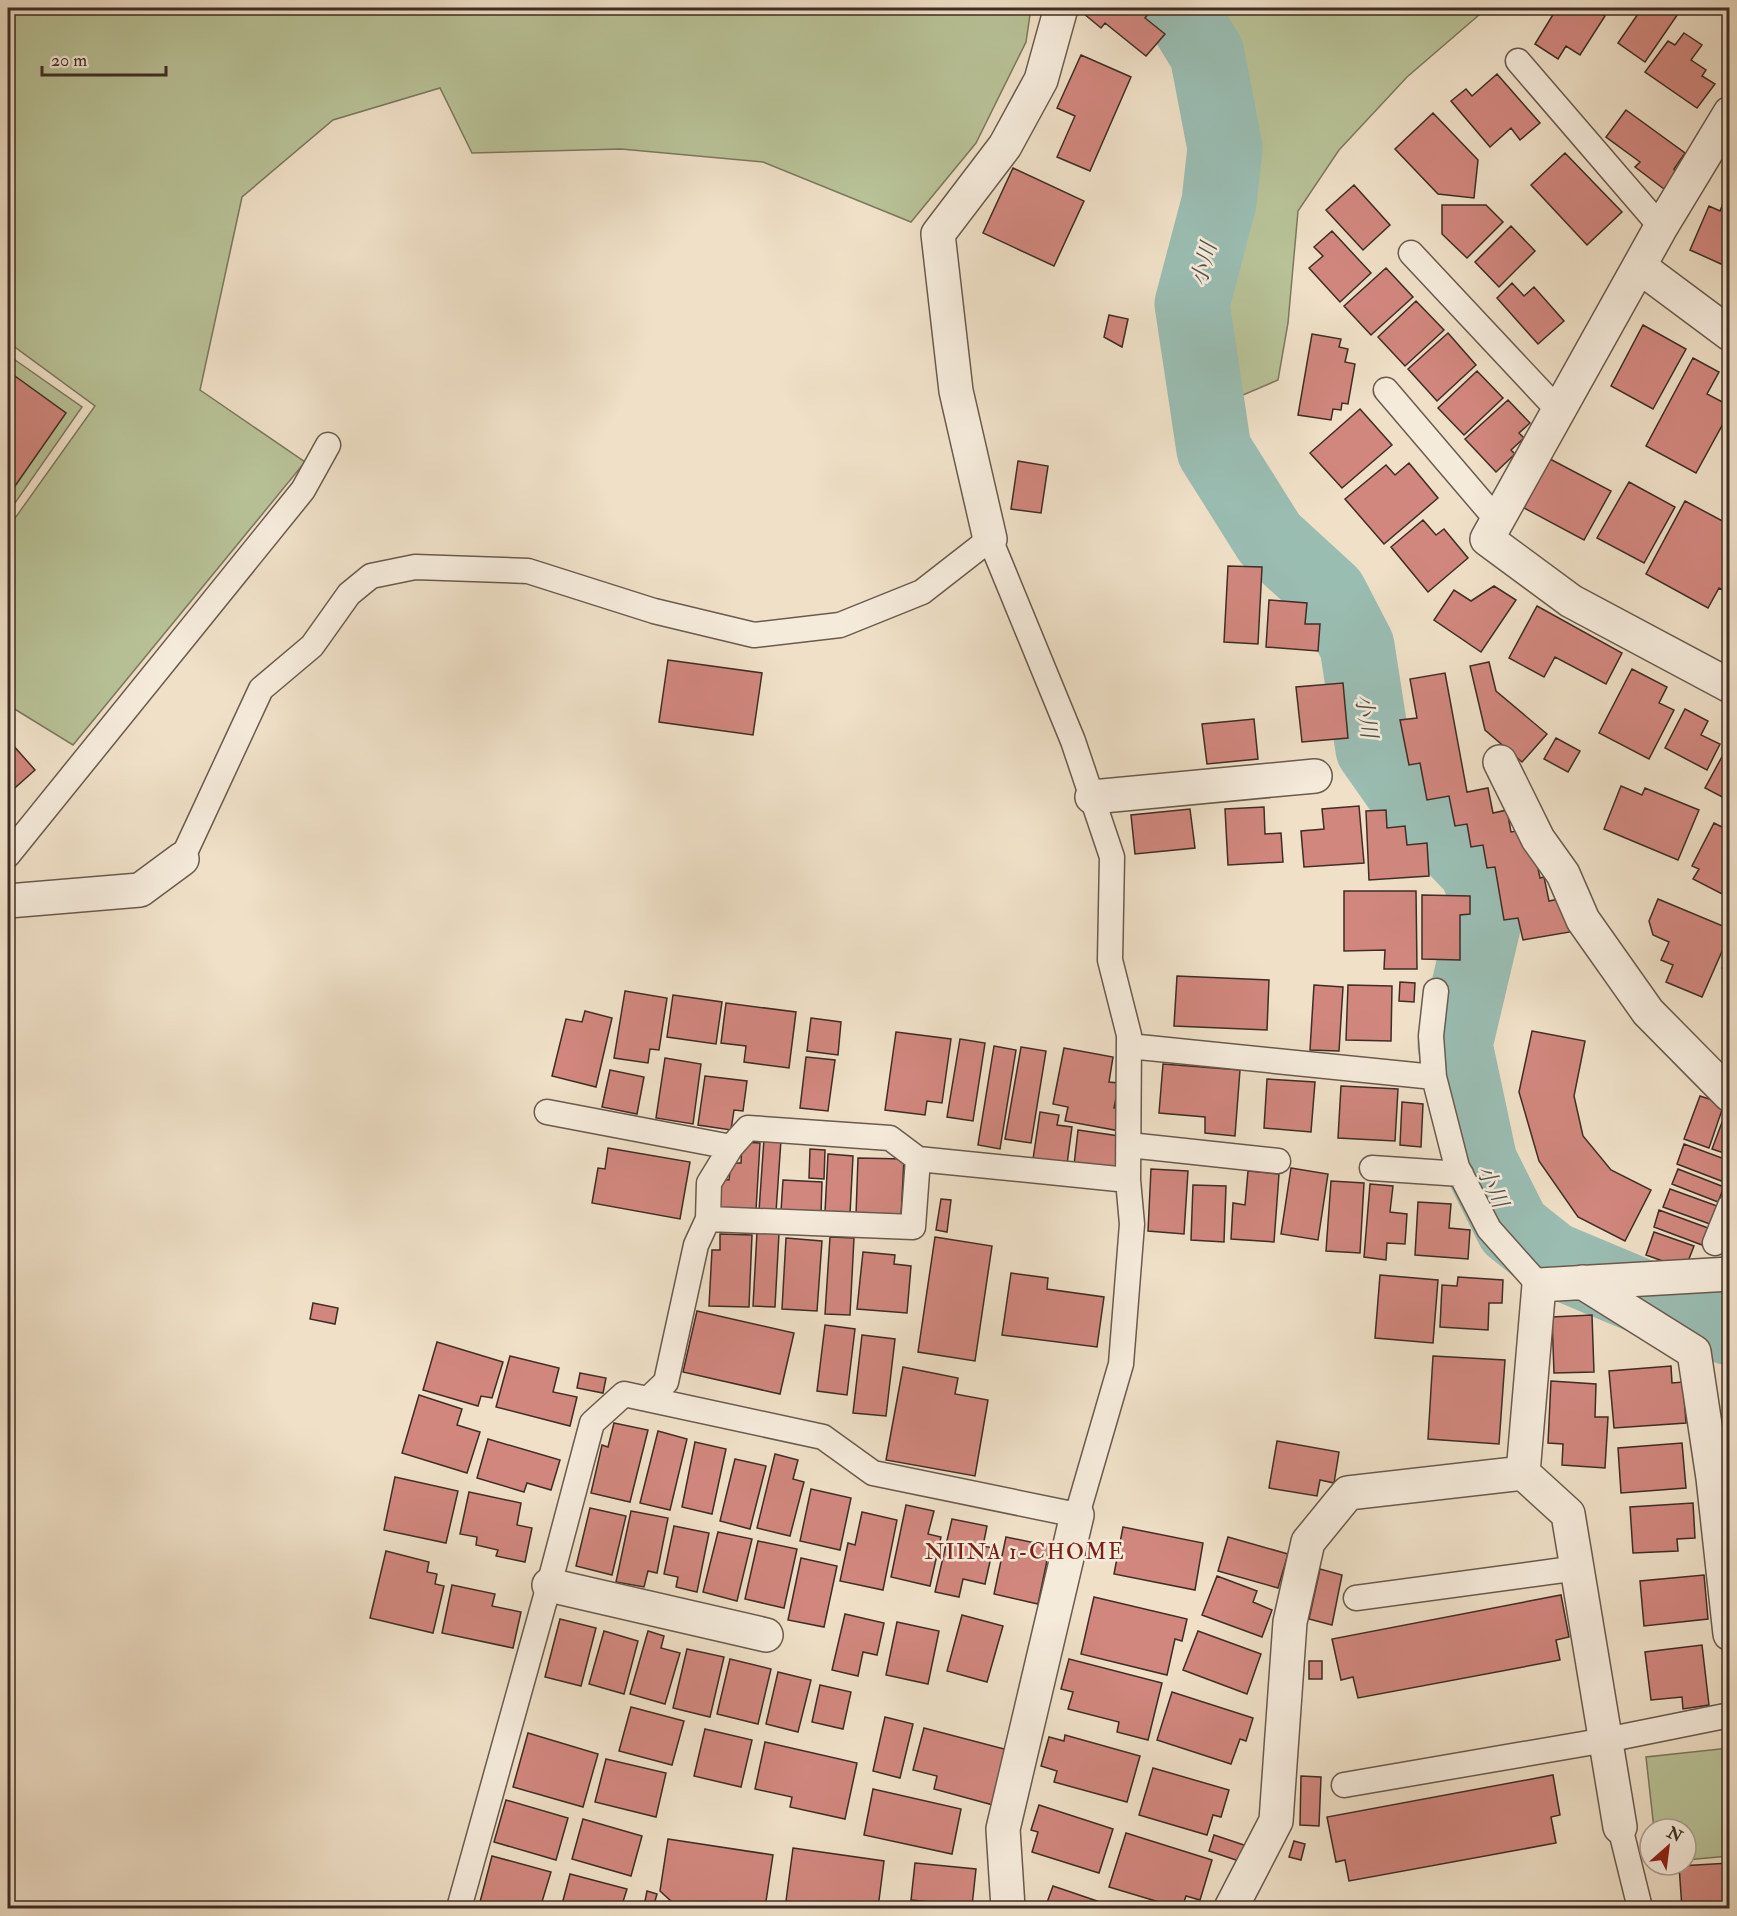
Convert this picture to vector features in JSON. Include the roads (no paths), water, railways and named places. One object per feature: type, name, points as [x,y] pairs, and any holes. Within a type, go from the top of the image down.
[{"type":"street","points":[[990,539],[956,391],[938,234],[1005,146],[1041,80],[1061,8]]},
{"type":"street","points":[[1730,113],[1661,227],[1487,539],[1571,601],[1730,686]]},
{"type":"street","points":[[1640,267],[1730,334]]},
{"type":"street","points":[[1500,762],[1538,839],[1563,874],[1583,920],[1648,1012],[1730,1095]]},
{"type":"street","points":[[1092,797],[1315,776]]},
{"type":"street","points":[[8,901],[140,890],[182,859]]},
{"type":"street","points":[[1523,1473],[1539,1285],[1730,1274]]},
{"type":"street","points":[[1596,1281],[1694,1352],[1721,1477],[1730,1634]]},
{"type":"street","points":[[1232,1908],[1276,1821],[1290,1622],[1308,1542],[1348,1493],[1523,1473],[1568,1514],[1620,1827]]},
{"type":"street","points":[[1008,1908],[1003,1829],[1077,1515]]},
{"type":"street","points":[[549,1586],[766,1635]]},
{"type":"lane","points":[[1518,61],[1661,227]]},
{"type":"lane","points":[[1411,253],[1559,411]]},
{"type":"lane","points":[[1386,390],[1497,520]]},
{"type":"lane","points":[[8,855],[303,490],[328,445]]},
{"type":"lane","points":[[182,859],[261,688],[312,646],[349,594],[371,576],[415,567],[528,571],[654,611],[753,635],[840,625],[921,592],[990,539],[1073,741],[1112,857],[1110,960],[1129,1035],[1128,1180],[1132,1224],[1121,1364],[1077,1515],[873,1473],[823,1437],[624,1394],[591,1423],[549,1586],[459,1908]]},
{"type":"lane","points":[[1436,991],[1431,1036],[1434,1077],[1457,1167],[1489,1229],[1539,1285]]},
{"type":"lane","points":[[1129,1046],[1434,1077]]},
{"type":"lane","points":[[547,1112],[731,1147]]},
{"type":"lane","points":[[648,1399],[666,1382],[696,1245],[708,1219],[709,1183],[731,1147],[748,1128],[890,1138],[918,1159],[1128,1180]]},
{"type":"lane","points":[[1129,1144],[1278,1161]]},
{"type":"lane","points":[[708,1219],[913,1227],[918,1159]]},
{"type":"lane","points":[[1372,1168],[1461,1174]]},
{"type":"lane","points":[[1715,1243],[1730,1206]]},
{"type":"lane","points":[[1356,1598],[1578,1568]]},
{"type":"lane","points":[[1344,1785],[1606,1740],[1730,1715]]},
{"type":"lane","points":[[1620,1827],[1635,1908]]},
{"type":"waterway","name":"小川","points":[[1179,8],[1207,54],[1225,148],[1219,202],[1192,304],[1214,450],[1270,539],[1330,594],[1357,646],[1373,749],[1406,796],[1476,869],[1489,901],[1455,1045],[1480,1162],[1513,1228],[1552,1259],[1657,1303],[1730,1328]]},
{"type":"district","name":"NIINA 1-CHOME","points":[[1025,1551]]}]
